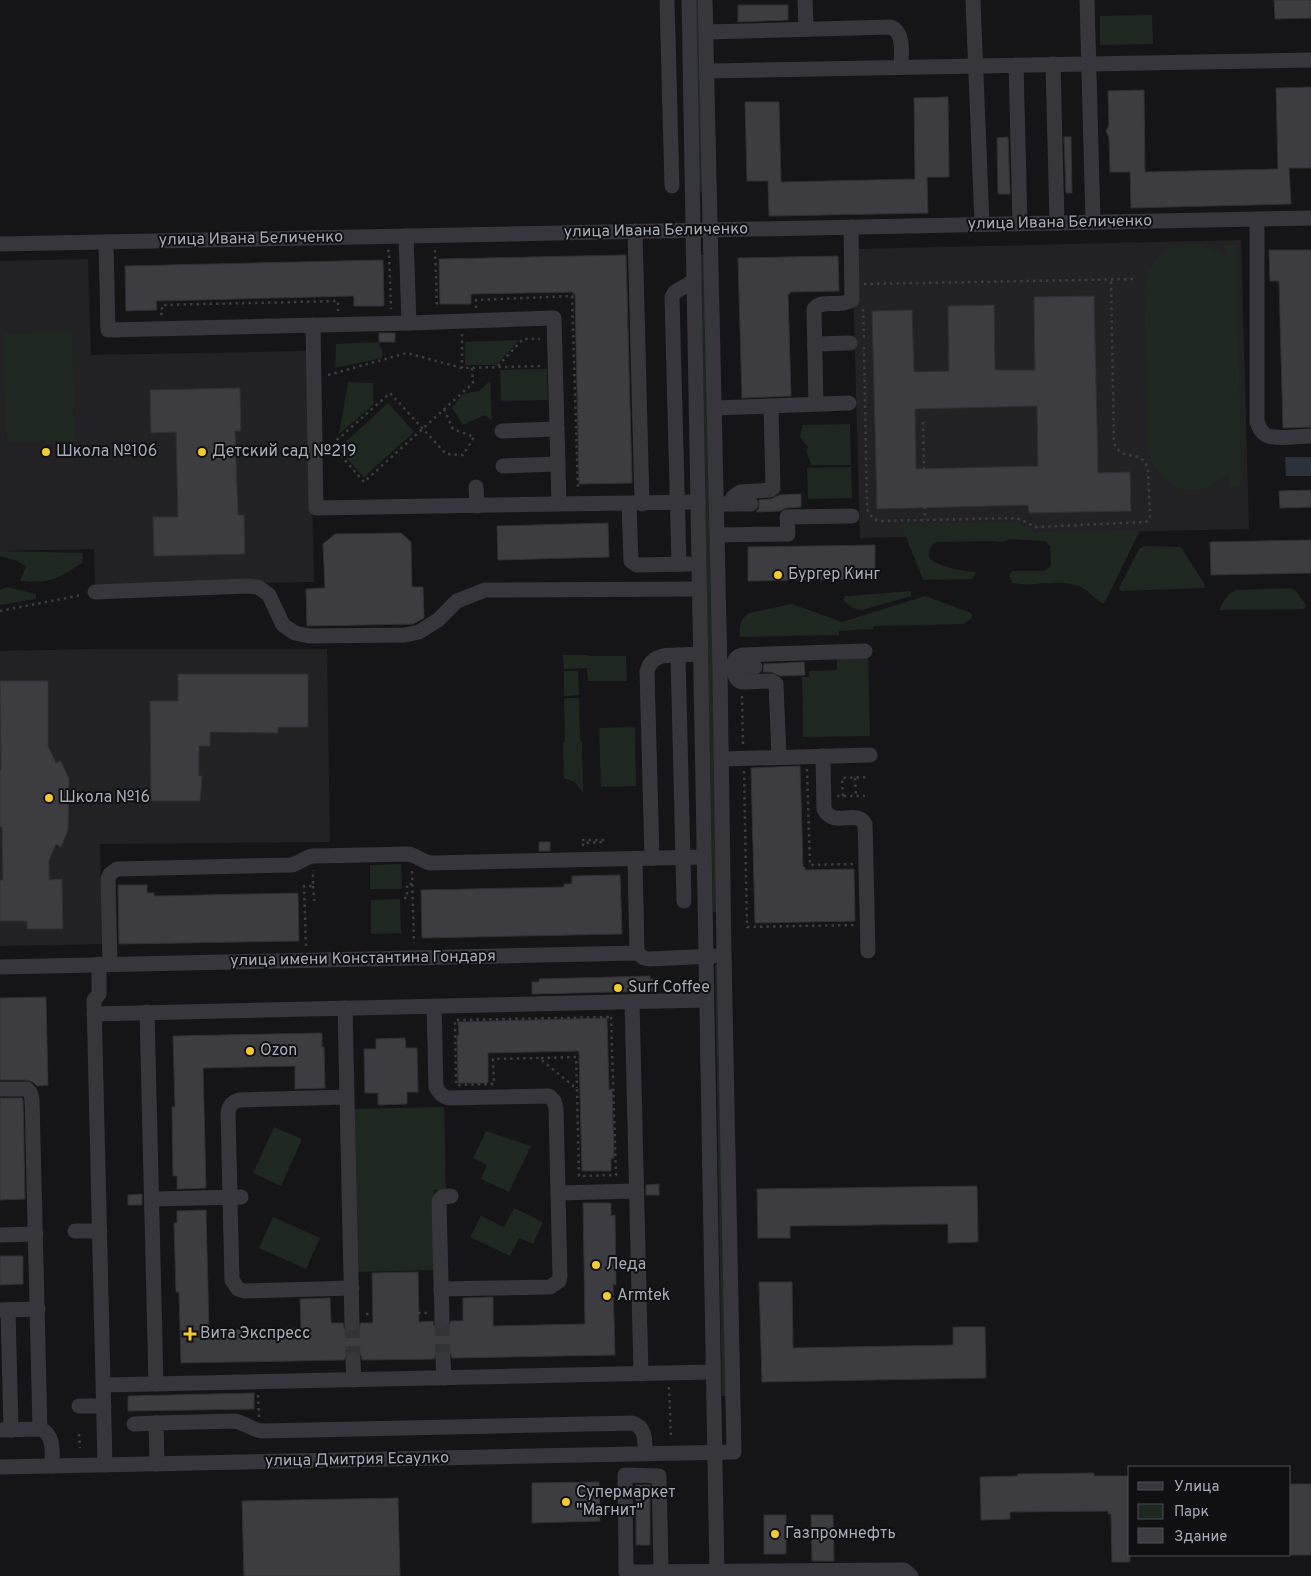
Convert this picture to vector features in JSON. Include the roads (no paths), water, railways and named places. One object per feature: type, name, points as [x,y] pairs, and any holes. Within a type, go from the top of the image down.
[{"type":"street","points":[[667,0],[672,186]]},
{"type":"street","points":[[689,0],[717,1574]]},
{"type":"street","points":[[705,0],[717,535],[727,668],[721,759],[724,955]]},
{"type":"street","points":[[805,0],[806,30]]},
{"type":"street","points":[[973,0],[982,224]]},
{"type":"street","points":[[1087,0],[1093,222]]},
{"type":"street","points":[[706,32],[891,27],[899,33],[901,67]]},
{"type":"street","points":[[707,71],[1311,60]]},
{"type":"street","points":[[1053,64],[1057,222]]},
{"type":"street","points":[[1016,65],[1020,224]]},
{"type":"street","name":"улица Ивана Беличенко","points":[[0,244],[1311,218]]},
{"type":"street","points":[[1257,219],[1257,422],[1260,430],[1266,435],[1273,437],[1311,436]]},
{"type":"street","points":[[816,404],[814,309],[819,304],[847,303],[852,300],[851,227]]},
{"type":"street","points":[[635,231],[635,504],[630,558],[637,565],[699,564]]},
{"type":"street","points":[[406,236],[409,323]]},
{"type":"street","points":[[106,242],[108,330],[554,318],[559,504]]},
{"type":"street","points":[[679,564],[672,297],[675,292],[694,281]]},
{"type":"street","points":[[313,325],[316,508],[698,502]]},
{"type":"street","points":[[815,344],[850,343]]},
{"type":"street","points":[[714,408],[849,403]]},
{"type":"street","points":[[733,504],[734,497],[740,492],[770,490],[773,488],[771,406]]},
{"type":"street","points":[[502,431],[557,429]]},
{"type":"street","points":[[503,466],[558,464]]},
{"type":"street","points":[[476,487],[477,506]]},
{"type":"street","points":[[716,504],[751,504]]},
{"type":"street","points":[[717,535],[788,534],[787,517],[852,516]]},
{"type":"street","points":[[95,592],[258,587],[269,595],[284,625],[295,633],[308,636],[405,635],[420,632],[438,620],[457,601],[485,590],[699,589]]},
{"type":"street","points":[[727,668],[737,657],[742,655],[865,651]]},
{"type":"street","points":[[652,858],[644,797],[641,671],[654,659],[661,656],[700,654]]},
{"type":"street","points":[[678,655],[684,901]]},
{"type":"street","points":[[727,668],[755,668]]},
{"type":"street","points":[[727,668],[737,681],[771,681],[776,684],[779,757]]},
{"type":"street","points":[[721,759],[870,755]]},
{"type":"street","points":[[823,756],[824,809],[826,813],[832,818],[859,818],[865,824],[868,951]]},
{"type":"street","points":[[106,1465],[94,1000],[99,994],[104,964],[108,879],[113,870],[292,865],[297,864],[306,857],[313,856],[359,860],[412,855],[430,863],[704,857]]},
{"type":"street","points":[[635,858],[637,953]]},
{"type":"street","name":"улица имени Константина Гондаря","points":[[0,967],[637,953],[649,959],[724,955]]},
{"type":"street","name":"улица Дмитрия Есаулко","points":[[0,1468],[734,1452],[724,955]]},
{"type":"street","points":[[94,1014],[706,1000]]},
{"type":"street","points":[[632,1002],[641,1374]]},
{"type":"street","points":[[434,1006],[436,1087],[442,1096],[448,1098],[544,1095],[550,1096],[556,1108],[554,1191],[559,1281],[550,1287],[442,1290]]},
{"type":"street","points":[[345,1008],[347,1097],[343,1196],[352,1288],[352,1319]]},
{"type":"street","points":[[147,1012],[156,1384]]},
{"type":"street","points":[[0,1089],[17,1095],[27,1089],[32,1098],[40,1430]]},
{"type":"street","points":[[347,1097],[239,1100],[229,1106],[236,1197],[232,1280],[238,1289],[244,1291],[352,1288]]},
{"type":"street","points":[[554,1191],[636,1191]]},
{"type":"street","points":[[442,1317],[439,1201],[442,1197],[451,1196]]},
{"type":"street","points":[[152,1199],[236,1197]]},
{"type":"street","points":[[75,1232],[100,1231]]},
{"type":"street","points":[[0,1235],[36,1234]]},
{"type":"street","points":[[38,1309],[4,1310],[5,1430],[45,1431],[50,1436],[52,1442],[52,1466]]},
{"type":"street","points":[[443,1358],[444,1378]]},
{"type":"street","points":[[353,1360],[354,1380]]},
{"type":"street","points":[[104,1386],[712,1372]]},
{"type":"street","points":[[79,1406],[104,1406]]},
{"type":"street","points":[[134,1424],[235,1421],[242,1422],[259,1431],[632,1423],[642,1429],[645,1453]]},
{"type":"street","points":[[156,1423],[157,1464]]},
{"type":"street","points":[[661,1571],[659,1476],[625,1475],[626,1572],[661,1571],[717,1574],[904,1570],[912,1576]]},
{"type":"tunnel","points":[[442,1321],[443,1359]]},
{"type":"tunnel","points":[[352,1323],[353,1360]]},
{"type":"place","name":"Школа №106","points":[[46,452]]},
{"type":"place","name":"Детский сад №219","points":[[202,452]]},
{"type":"place","name":"Бургер Кинг","points":[[778,575]]},
{"type":"place","name":"Школа №16","points":[[49,798]]},
{"type":"place","name":"Surf Coffee","points":[[618,988]]},
{"type":"place","name":"Ozon","points":[[250,1051]]},
{"type":"place","name":"Леда","points":[[596,1265]]},
{"type":"place","name":"Armtek","points":[[607,1296]]},
{"type":"place","name":"Вита Экспресс","points":[[190,1334]]},
{"type":"place","name":"Супермаркет \"Магнит\"","points":[[566,1502]]},
{"type":"place","name":"Газпромнефть","points":[[775,1534]]}]
